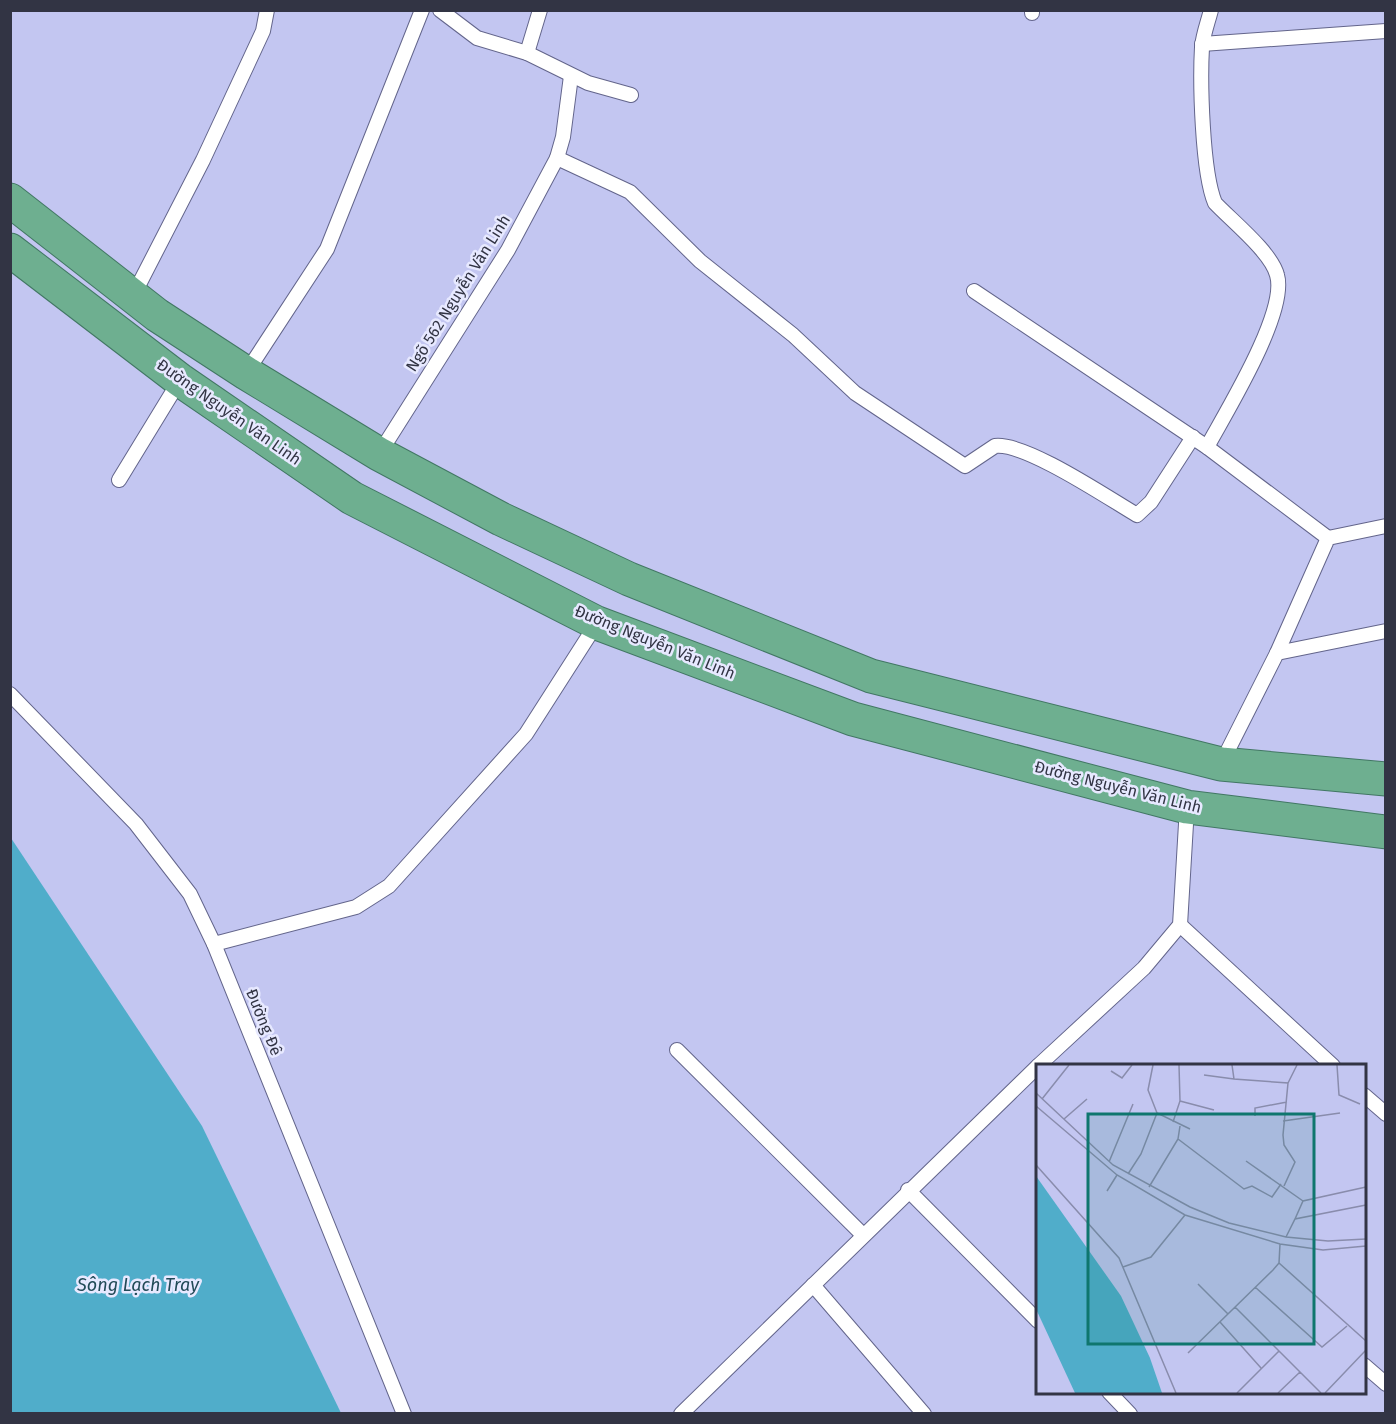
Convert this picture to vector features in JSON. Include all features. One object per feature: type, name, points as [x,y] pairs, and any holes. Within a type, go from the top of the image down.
[{"type":"highway","points":[[10,200],[133,296],[246,373],[379,454],[501,519],[629,579],[871,676],[1221,764],[1386,779]]},
{"type":"highway","name":"Đường Nguyễn Văn Linh","points":[[10,250],[180,380],[352,498],[597,623],[853,719],[1187,807],[1386,832]]},
{"type":"lane","points":[[133,296],[203,160],[263,31],[267,10]]},
{"type":"lane","points":[[246,373],[327,249],[422,10]]},
{"type":"lane","points":[[440,10],[477,38],[527,53],[571,76],[608,90],[631,95]]},
{"type":"lane","points":[[527,53],[540,10]]},
{"type":"lane","points":[[1207,447],[1252,366],[1278,298],[1278,276],[1268,259],[1215,203],[1211,193],[1204,132],[1202,44],[1211,10]]},
{"type":"lane","points":[[1202,44],[1386,31]]},
{"type":"lane","name":"Ngõ 562 Nguyễn Văn Linh","points":[[379,454],[508,250],[557,158],[571,76]]},
{"type":"lane","points":[[557,158],[630,192],[700,261],[793,335],[855,393],[965,466],[995,446],[1015,449],[1065,472],[1137,515],[1151,502],[1193,437]]},
{"type":"lane","points":[[974,291],[1193,437],[1328,538],[1386,526]]},
{"type":"lane","points":[[119,480],[180,380]]},
{"type":"lane","points":[[1221,764],[1277,653],[1328,538]]},
{"type":"lane","points":[[214,944],[356,907],[389,886],[526,735],[597,623]]},
{"type":"lane","points":[[1277,653],[1386,631]]},
{"type":"lane","name":"Đường Đê","points":[[10,694],[136,824],[190,894],[214,944],[404,1413]]},
{"type":"lane","points":[[1041,1064],[1144,968],[1180,925],[1187,807]]},
{"type":"lane","points":[[1180,925],[1332,1064]]},
{"type":"lane","points":[[677,1050],[862,1234]]},
{"type":"lane","points":[[681,1413],[813,1285],[862,1234],[1036,1069]]},
{"type":"lane","points":[[1366,1096],[1386,1114]]},
{"type":"lane","points":[[908,1191],[1036,1319]]},
{"type":"lane","points":[[813,1285],[924,1413]]},
{"type":"lane","points":[[1366,1366],[1386,1384]]},
{"type":"lane","points":[[1111,1394],[1130,1413]]},
{"type":"water","name":"Sông Lạch Tray","points":[[11,838],[202,1126],[341,1413],[11,1413]]}]
